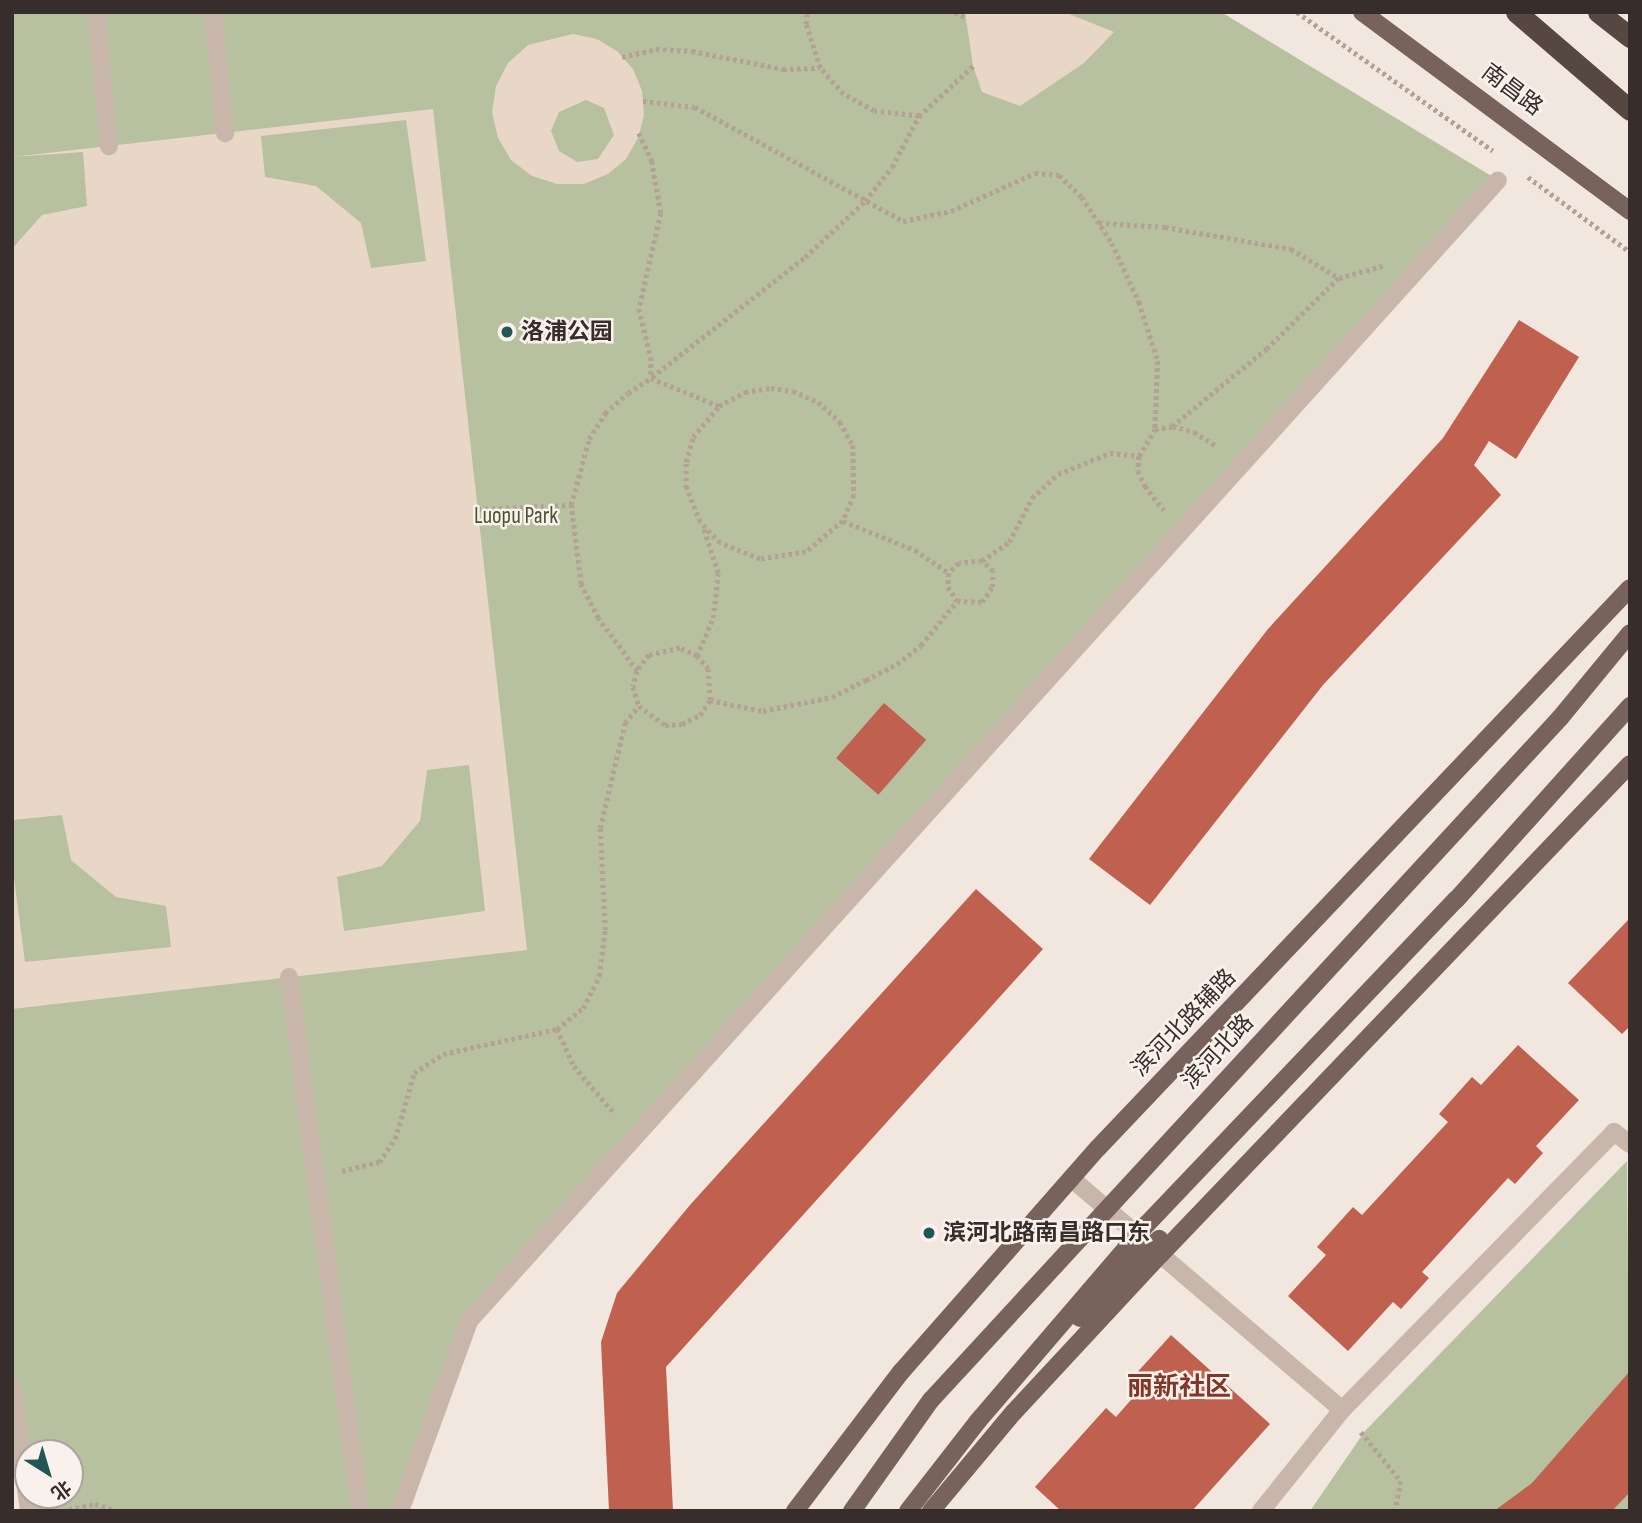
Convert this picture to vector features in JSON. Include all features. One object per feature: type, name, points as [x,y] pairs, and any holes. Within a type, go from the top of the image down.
[{"type":"highway","points":[[1516,12],[1630,110]]},
{"type":"highway","points":[[1598,12],[1630,37]]},
{"type":"main road","name":"南昌路","points":[[1362,12],[1630,211]]},
{"type":"main road","name":"滨河北路辅路","points":[[795,1511],[901,1372],[1072,1178],[1630,588]]},
{"type":"main road","name":"滨河北路","points":[[852,1511],[932,1400],[1560,718],[1630,634]]},
{"type":"main road","points":[[908,1511],[978,1421],[1147,1224],[1455,900],[1630,706]]},
{"type":"main road","points":[[978,1421],[1247,1152],[1630,750]]},
{"type":"main road","points":[[931,1511],[1013,1413],[1161,1254],[1630,764]]},
{"type":"street","points":[[96,12],[110,146]]},
{"type":"street","points":[[213,12],[225,133]]},
{"type":"street","points":[[400,1511],[469,1321],[1498,180]]},
{"type":"street","points":[[289,977],[360,1511]]},
{"type":"street","points":[[1261,1511],[1342,1410],[1614,1132],[1630,1144]]},
{"type":"street","points":[[1072,1178],[1342,1410]]},
{"type":"street","points":[[12,1388],[29,1511]]},
{"type":"path","points":[[807,12],[806,24],[820,68],[843,94],[874,111],[919,116]]},
{"type":"path","points":[[955,12],[965,17]]},
{"type":"path","points":[[1297,12],[1499,156]]},
{"type":"path","points":[[622,57],[656,49],[692,51],[783,69],[820,68]]},
{"type":"path","points":[[637,671],[605,628],[581,584],[571,505],[589,439],[605,413],[805,257],[865,201],[892,167],[919,116],[973,66]]},
{"type":"path","points":[[643,101],[695,107],[903,221],[951,211],[1035,173],[1059,175],[1082,197],[1098,222],[1139,302],[1158,361],[1155,429],[1139,456],[1145,486],[1181,531]]},
{"type":"path","points":[[639,133],[652,161],[661,214],[639,309],[651,357],[651,378]]},
{"type":"path","points":[[1521,172],[1630,252]]},
{"type":"path","points":[[1098,222],[1165,227],[1291,249],[1339,278],[1267,349],[1173,426]]},
{"type":"path","points":[[651,378],[719,406]]},
{"type":"path","points":[[697,656],[713,618],[719,573],[714,551],[700,522],[686,488],[686,461],[693,437],[719,406],[745,392],[771,388],[793,391],[825,408],[853,445],[857,472],[854,495],[843,521],[806,552],[771,559],[739,554],[720,543],[700,522]]},
{"type":"path","points":[[1155,429],[1173,426],[1194,432],[1242,464]]},
{"type":"path","points":[[957,601],[948,587],[948,573],[959,563],[982,561],[1009,542],[1032,498],[1058,474],[1110,453],[1139,456]]},
{"type":"path","points":[[478,509],[571,505]]},
{"type":"path","points":[[843,521],[915,550],[948,573]]},
{"type":"path","points":[[957,601],[982,602],[992,587],[993,571],[982,561]]},
{"type":"path","points":[[710,699],[763,711],[832,697],[897,664],[921,645],[957,601]]},
{"type":"path","points":[[665,648],[680,648],[697,656],[712,681],[710,699],[700,715],[682,724],[665,725],[639,706],[633,687],[637,671],[649,655],[665,648]]},
{"type":"path","points":[[317,1175],[379,1162],[395,1139],[414,1073],[443,1054],[557,1029],[583,1008],[599,976],[605,930],[600,828],[616,750],[625,723],[639,706]]},
{"type":"path","points":[[557,1029],[574,1066],[604,1105],[638,1135]]},
{"type":"path","points":[[1342,1410],[1401,1481],[1395,1511]]},
{"type":"path","points":[[62,1511],[95,1504],[117,1511]]},
{"type":"green space","name":"Luopu Park","points":[[12,12],[1221,12],[1498,180],[469,1321],[400,1511],[29,1511],[84,1509],[84,1439],[19,1439],[12,1388]]},
{"type":"green space","points":[[1627,1161],[1630,1511],[1310,1511],[1365,1431]]},
{"type":"shaded area","points":[[965,12],[1064,12],[1114,32],[1084,63],[1020,106],[982,92],[973,66]]},
{"type":"shaded area","points":[[573,34],[597,39],[617,51],[633,69],[642,91],[644,115],[638,138],[626,159],[608,174],[584,184],[557,184],[532,176],[511,160],[498,138],[492,112],[496,86],[508,63],[528,45]],"holes":[[[586,100],[604,108],[614,135],[598,159],[577,162],[559,151],[551,131],[559,112]]]},
{"type":"shaded area","points":[[433,109],[527,950],[12,1009],[12,863],[25,962],[171,947],[166,906],[116,897],[71,860],[62,815],[12,820],[12,249],[42,215],[87,206],[83,152],[12,157]],"holes":[[[406,120],[426,261],[371,268],[361,223],[316,186],[265,177],[261,136]],[[469,765],[485,911],[344,931],[337,877],[382,866],[420,821],[427,770]]]},
{"type":"building","points":[[1519,320],[1579,357],[1516,459],[1489,441],[1474,465],[1501,495],[1323,685],[1150,905],[1089,859],[1268,629],[1443,438]]},
{"type":"building","points":[[884,703],[926,740],[878,795],[836,758]]},
{"type":"building","points":[[976,889],[1043,949],[666,1367],[673,1511],[609,1511],[601,1342],[617,1293],[690,1205]]},
{"type":"building","points":[[1630,918],[1630,1026],[1622,1034],[1568,983]]},
{"type":"building","points":[[1518,1045],[1579,1100],[1536,1146],[1543,1153],[1515,1184],[1508,1178],[1422,1272],[1429,1278],[1401,1309],[1393,1302],[1348,1351],[1288,1296],[1326,1255],[1317,1247],[1353,1207],[1362,1215],[1448,1122],[1439,1114],[1472,1077],[1481,1085]]},
{"type":"building","points":[[1171,1335],[1270,1424],[1192,1511],[1061,1511],[1035,1487],[1106,1408],[1116,1417],[1143,1386],[1133,1377]]},
{"type":"building","points":[[1630,1371],[1630,1492],[1612,1511],[1494,1511],[1532,1483]]},
{"type":"place","name":"洛浦公园","points":[[507,332]]},
{"type":"place","name":"滨河北路南昌路口东","points":[[929,1233]]},
{"type":"district","name":"丽新社区","points":[[1179,1388]]}]
